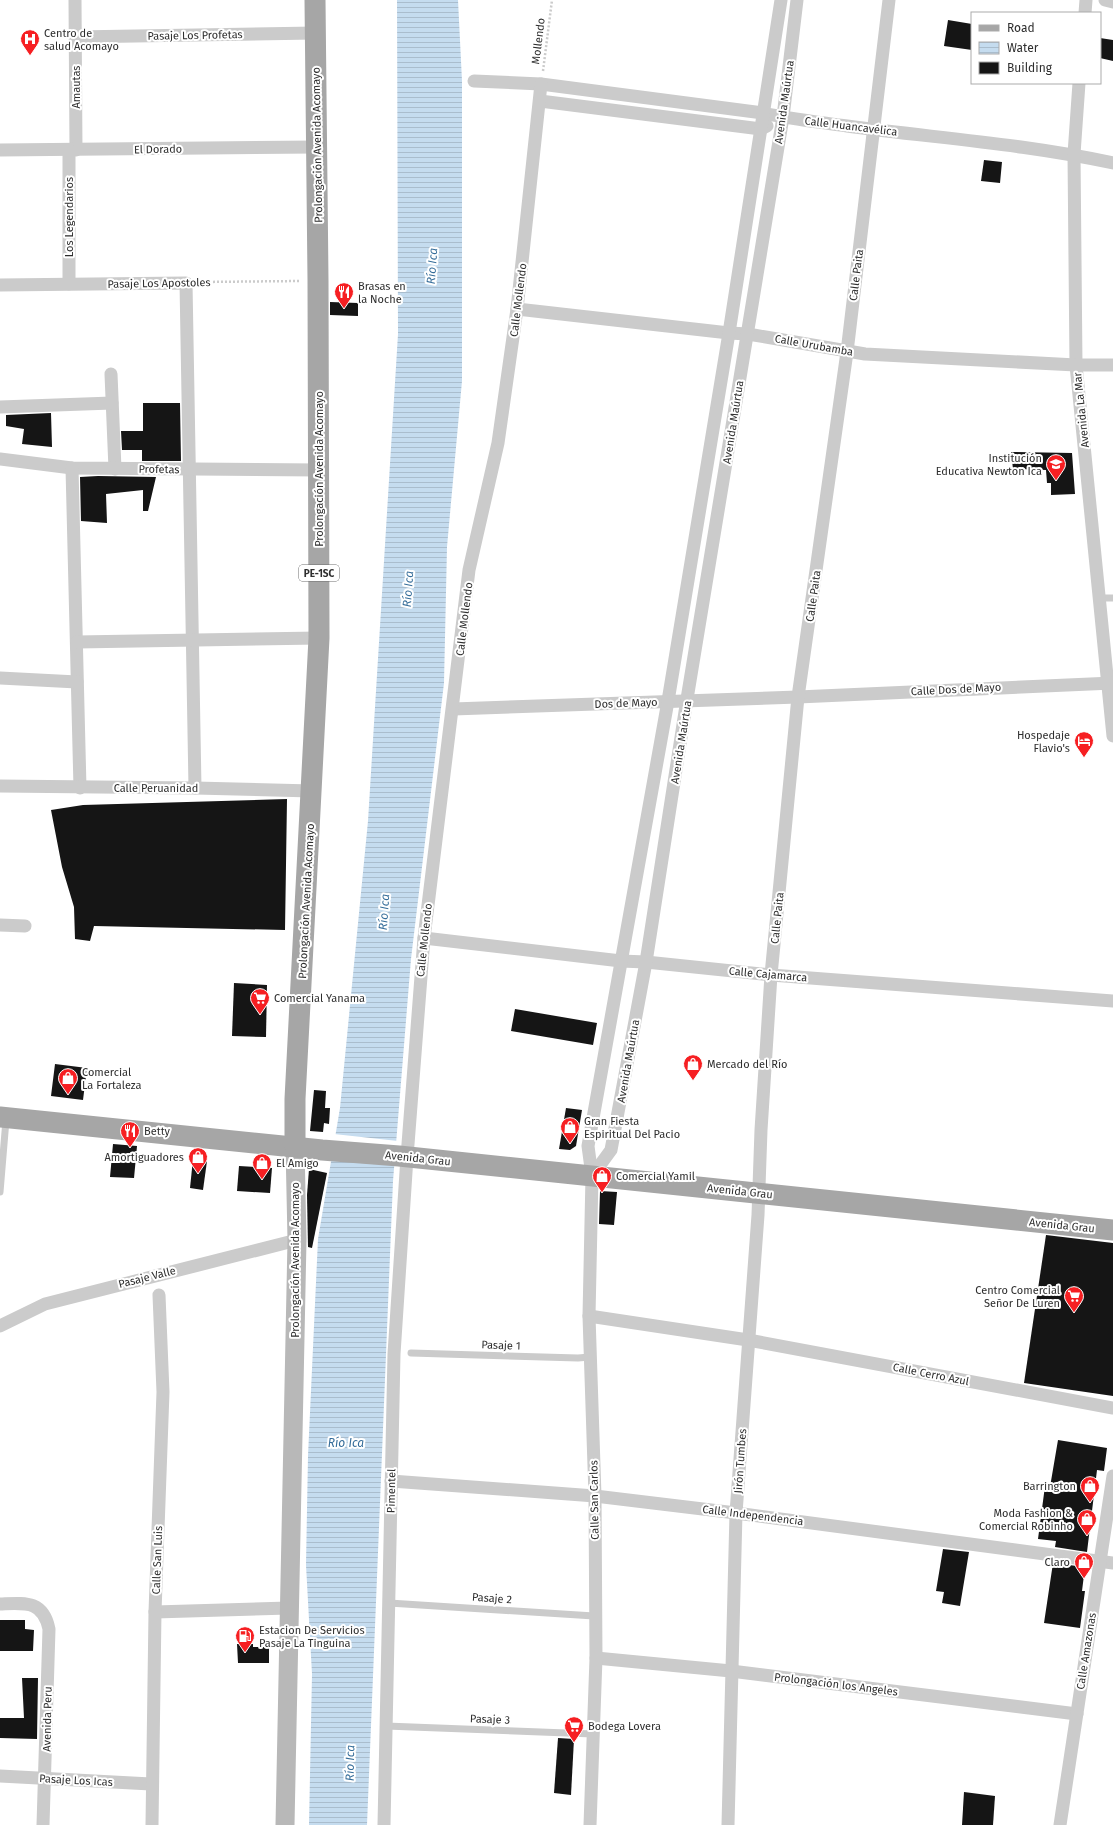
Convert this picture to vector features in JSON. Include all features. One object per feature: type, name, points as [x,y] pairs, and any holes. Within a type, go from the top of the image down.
[{"type":"main road","name":"Prolongación Avenida Acomayo","points":[[296,1146],[295,1099],[319,638],[318,280],[315,0]]},
{"type":"main road","name":"Avenida Grau","points":[[3,1118],[296,1146],[322,1150],[403,1156],[1113,1230]]},
{"type":"street","name":"Amautas","points":[[73,150],[75,0]]},
{"type":"street","name":"Avenida Maúrtua","points":[[592,1176],[588,1146],[668,701],[729,333],[781,0]]},
{"type":"street","name":"Avenida Maúrtua","points":[[592,1176],[612,1150],[646,962],[687,699],[783,117],[797,0]]},
{"type":"street","name":"Calle Paita","points":[[759,1193],[761,1130],[771,975],[798,697],[847,352],[888,0]]},
{"type":"street","points":[[1085,12],[1086,0]]},
{"type":"street","points":[[1105,0],[1113,2]]},
{"type":"street","name":"Pasaje Los Profetas","points":[[75,37],[315,33]]},
{"type":"street","name":"Calle Huancavélica","points":[[474,81],[541,84],[873,129],[1074,154],[1113,162]]},
{"type":"street","name":"Calle Mollendo","points":[[403,1156],[424,938],[469,570],[498,443],[517,309],[541,84]]},
{"type":"street","name":"Avenida La Mar","points":[[1079,84],[1074,154],[1076,365],[1100,598],[1110,677],[1113,736]]},
{"type":"street","points":[[540,101],[760,129],[783,117]]},
{"type":"street","name":"El Dorado","points":[[0,150],[317,147]]},
{"type":"street","name":"Los Legendarios","points":[[69,284],[73,150]]},
{"type":"street","points":[[186,283],[195,788]]},
{"type":"street","name":"Pasaje Los Apostoles","points":[[0,285],[186,283]]},
{"type":"street","name":"Calle Urubamba","points":[[517,309],[748,334],[847,352],[1076,365],[1113,365]]},
{"type":"street","points":[[110,374],[115,469]]},
{"type":"street","points":[[0,407],[112,403]]},
{"type":"street","name":"Profetas","points":[[0,459],[72,468],[319,470]]},
{"type":"street","points":[[72,468],[80,788]]},
{"type":"street","points":[[77,642],[319,638]]},
{"type":"street","name":"Calle Dos de Mayo","points":[[798,697],[1110,677]]},
{"type":"street","points":[[0,678],[77,682]]},
{"type":"street","name":"Dos de Mayo","points":[[453,709],[687,699],[798,697]]},
{"type":"street","name":"Calle Peruanidad","points":[[0,786],[312,791]]},
{"type":"street","points":[[0,925],[25,926]]},
{"type":"street","name":"Calle Cajamarca","points":[[424,938],[621,961],[646,962],[771,975],[1113,1001]]},
{"type":"street","name":"Prolongación Avenida Acomayo","points":[[285,1825],[297,1240],[296,1146]]},
{"type":"street","name":"Pimentel","points":[[384,1825],[394,1354],[403,1156]]},
{"type":"street","name":"Calle San Carlos","points":[[590,1825],[596,1658],[594,1616],[595,1496],[589,1316],[592,1176]]},
{"type":"street","name":"Jirón Tumbes","points":[[728,1825],[736,1513],[759,1193]]},
{"type":"street","name":"Pasaje Valle","points":[[0,1326],[45,1304],[297,1240]]},
{"type":"street","name":"Calle San Luis","points":[[152,1825],[151,1784],[155,1612],[163,1392],[159,1295]]},
{"type":"street","name":"Calle Cerro Azul","points":[[589,1316],[748,1340],[1113,1408]]},
{"type":"street","name":"Calle Amazonas","points":[[1060,1825],[1113,1476]]},
{"type":"street","name":"Calle Independencia","points":[[391,1481],[595,1496],[736,1513],[1113,1563]]},
{"type":"street","name":"Avenida Peru","points":[[0,1604],[24,1603],[36,1607],[43,1613],[49,1629],[44,1825]]},
{"type":"street","points":[[155,1612],[289,1608]]},
{"type":"street","name":"Prolongación los Angeles","points":[[596,1658],[731,1671],[1076,1714]]},
{"type":"street","name":"Pasaje Los Icas","points":[[0,1776],[151,1784]]},
{"type":"lane","points":[[1100,598],[1113,598]]},
{"type":"lane","points":[[0,1192],[3,1118]]},
{"type":"lane","name":"Pasaje 1","points":[[411,1353],[578,1358],[590,1357]]},
{"type":"lane","name":"Pasaje 2","points":[[389,1603],[594,1616]]},
{"type":"lane","name":"Pasaje 3","points":[[386,1726],[593,1734]]},
{"type":"path","name":"Mollendo","points":[[541,84],[552,0]]},
{"type":"path","name":"Pasaje Los Apostoles","points":[[186,283],[318,280]]},
{"type":"water","name":"Río Ica","points":[[397,0],[458,0],[462,81],[462,381],[447,547],[444,683],[411,959],[393,1181],[367,1825],[309,1825],[312,1674],[306,1565],[308,1456],[318,1239],[340,1108],[368,821],[398,334]]},
{"type":"pier","points":[[334,1134],[398,1141],[396,1162],[330,1155]]},
{"type":"building","points":[[948,20],[971,24],[971,50],[944,46]]},
{"type":"building","points":[[1101,38],[1113,40],[1113,61],[1101,58]]},
{"type":"building","points":[[984,160],[1002,162],[1000,183],[981,181]]},
{"type":"building","name":"Brasas en la Noche","points":[[330,302],[358,303],[358,316],[330,315]]},
{"type":"building","points":[[143,403],[180,403],[181,461],[142,461],[142,450],[122,450],[121,431],[143,431]]},
{"type":"building","points":[[51,413],[52,447],[22,444],[24,429],[6,426],[6,415]]},
{"type":"building","points":[[1011,452],[1072,453],[1075,494],[1051,495],[1051,483],[1047,483],[1046,470],[1013,469]]},
{"type":"building","points":[[80,477],[156,477],[148,511],[143,511],[143,490],[106,494],[107,523],[81,521]]},
{"type":"building","points":[[287,799],[285,930],[94,926],[90,941],[75,939],[74,907],[62,867],[51,810],[83,805]]},
{"type":"building","points":[[234,983],[267,985],[266,1037],[232,1036]]},
{"type":"building","points":[[515,1009],[597,1023],[593,1045],[511,1031]]},
{"type":"building","points":[[55,1064],[87,1068],[83,1100],[51,1096]]},
{"type":"building","points":[[314,1090],[326,1091],[325,1108],[330,1108],[329,1124],[324,1123],[323,1132],[310,1131]]},
{"type":"building","points":[[566,1108],[582,1110],[576,1146],[570,1150],[559,1149]]},
{"type":"building","points":[[113,1144],[137,1146],[134,1178],[110,1177]]},
{"type":"building","name":"Amortiguadores","points":[[193,1159],[207,1161],[203,1190],[190,1188]]},
{"type":"building","points":[[239,1166],[272,1168],[270,1193],[237,1191]]},
{"type":"building","points":[[309,1169],[327,1173],[312,1248],[308,1247],[307,1195]]},
{"type":"building","points":[[600,1191],[617,1192],[614,1225],[599,1224]]},
{"type":"building","name":"Centro Comercial Señor De Luren","points":[[1046,1235],[1113,1243],[1113,1396],[1024,1383]]},
{"type":"building","points":[[1058,1440],[1107,1448],[1104,1471],[1097,1470],[1087,1552],[1055,1547],[1056,1541],[1038,1539],[1045,1486],[1050,1487]]},
{"type":"building","points":[[943,1549],[969,1552],[960,1606],[942,1603],[944,1592],[936,1591]]},
{"type":"building","points":[[1053,1563],[1085,1567],[1082,1591],[1085,1591],[1080,1628],[1044,1623]]},
{"type":"building","points":[[0,1620],[25,1620],[25,1629],[34,1630],[33,1651],[0,1651]]},
{"type":"building","points":[[237,1644],[253,1644],[253,1647],[269,1647],[269,1663],[238,1663]]},
{"type":"building","points":[[22,1678],[38,1678],[37,1739],[0,1738],[0,1718],[24,1718]]},
{"type":"building","points":[[558,1738],[574,1739],[571,1795],[554,1793]]},
{"type":"building","points":[[964,1792],[995,1796],[993,1825],[962,1825]]},
{"type":"place","name":"Centro de salud Acomayo","points":[[30,56]]},
{"type":"place","name":"Brasas en la Noche","points":[[344,309]]},
{"type":"place","name":"Institución Educativa Newton Ica","points":[[1056,481]]},
{"type":"place","name":"Hospedaje Flavio's","points":[[1084,758]]},
{"type":"place","name":"Comercial Yanama","points":[[260,1015]]},
{"type":"place","name":"Mercado del Río","points":[[693,1081]]},
{"type":"place","name":"Comercial La Fortaleza","points":[[68,1095]]},
{"type":"place","name":"Gran Fiesta Espiritual Del Pacio","points":[[570,1144]]},
{"type":"place","name":"Betty","points":[[130,1148]]},
{"type":"place","name":"Amortiguadores","points":[[198,1174]]},
{"type":"place","name":"El Amigo","points":[[262,1180]]},
{"type":"place","name":"Comercial Yamil","points":[[602,1193]]},
{"type":"place","name":"Centro Comercial Señor De Luren","points":[[1074,1313]]},
{"type":"place","name":"Barrington","points":[[1090,1503]]},
{"type":"place","name":"Moda Fashion & Comercial Robinho","points":[[1087,1536]]},
{"type":"place","name":"Claro","points":[[1084,1579]]},
{"type":"place","name":"Estacion De Servicios Pasaje La Tinguina","points":[[245,1653]]},
{"type":"place","name":"Bodega Lovera","points":[[574,1743]]}]
